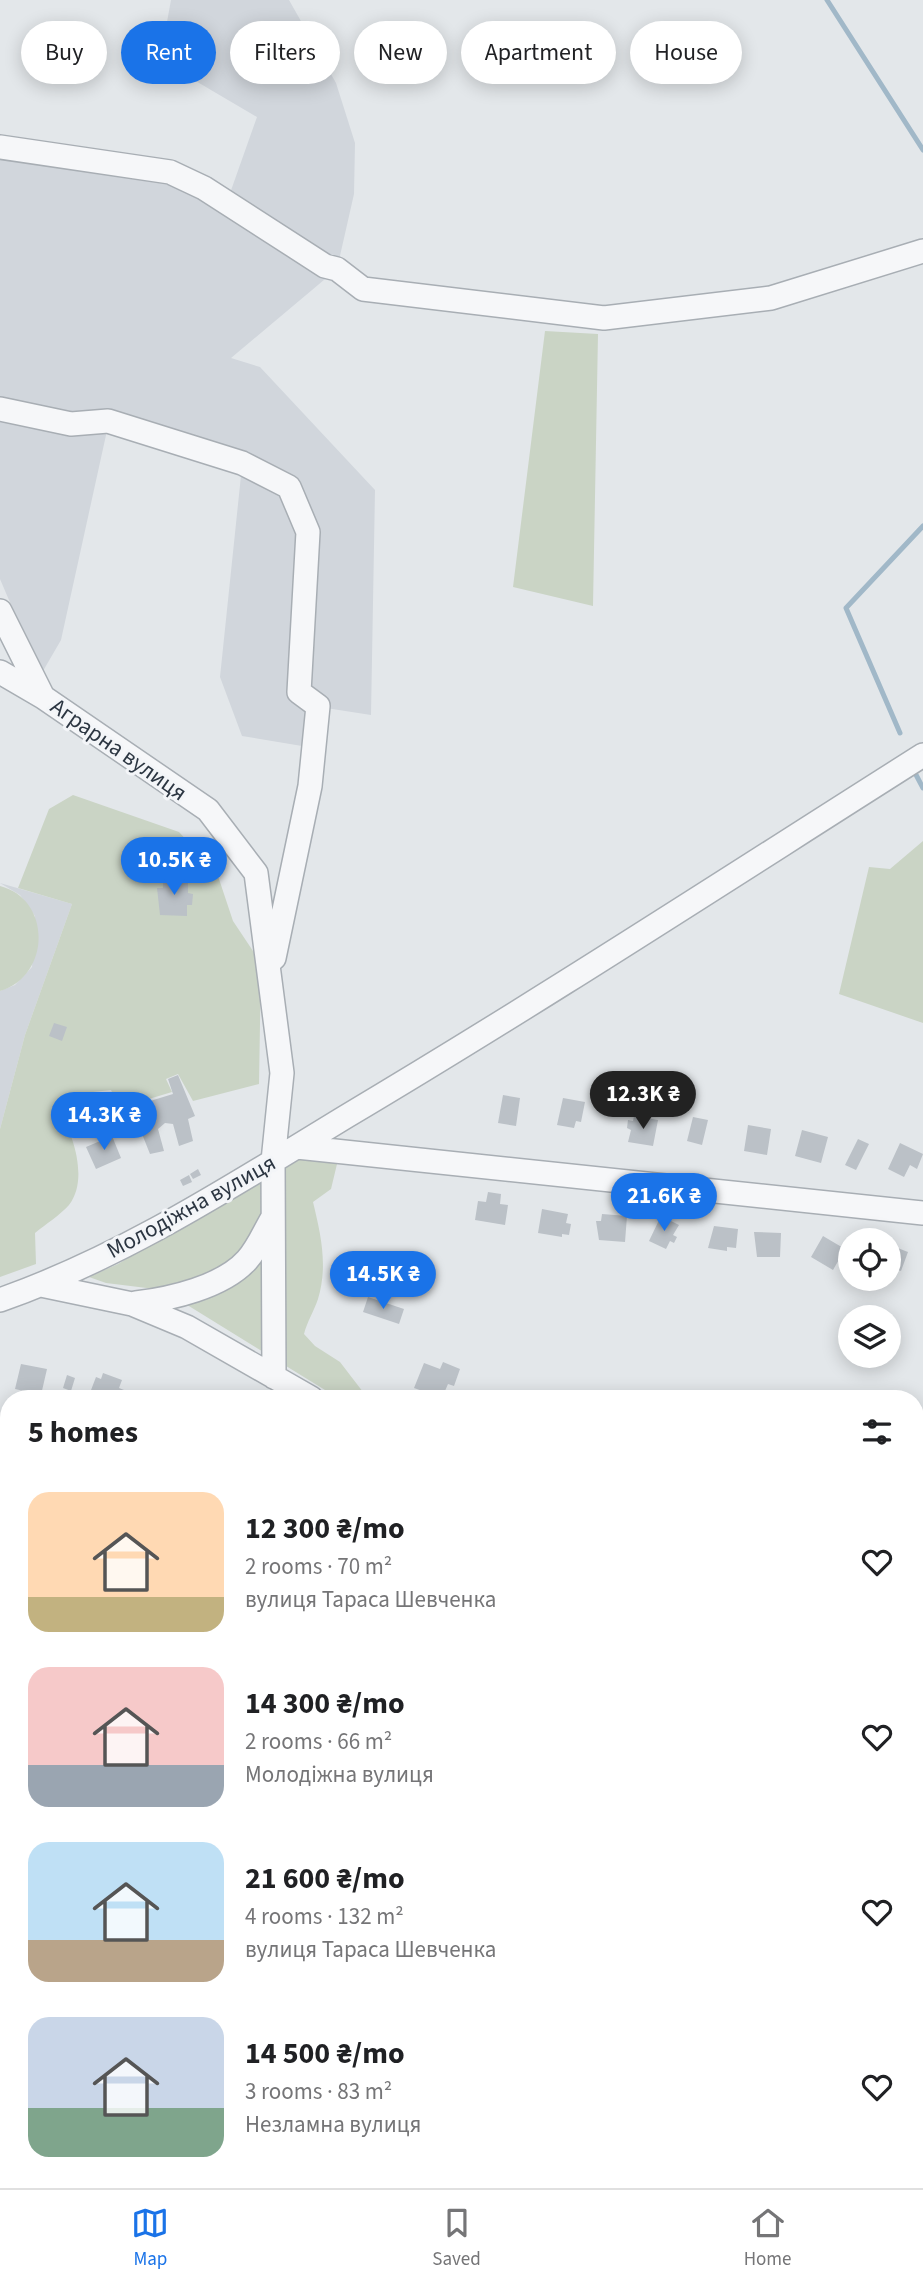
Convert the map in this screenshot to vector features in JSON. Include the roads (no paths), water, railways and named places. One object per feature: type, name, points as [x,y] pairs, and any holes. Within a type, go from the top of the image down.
[{"type":"street","points":[[0,147],[170,172],[204,188],[326,266],[337,269],[363,289],[538,312],[604,318],[771,298],[923,251]]},
{"type":"street","points":[[0,409],[71,424],[108,421],[242,463],[289,487],[308,532],[299,692],[318,706],[310,786],[270,977]]},
{"type":"street","points":[[0,611],[43,697]]},
{"type":"street","name":"Аграрна вулиця","points":[[0,672],[43,697],[208,810],[256,873],[282,1073],[273,1161],[274,1377]]},
{"type":"street","name":"Молодіжна вулиця","points":[[0,1300],[41,1285],[156,1231],[376,1100],[923,755]]},
{"type":"street","points":[[297,1147],[923,1213]]},
{"type":"street","points":[[132,1304],[165,1300],[212,1284],[247,1261],[273,1217]]},
{"type":"street","points":[[41,1285],[132,1304],[187,1327],[297,1390]]},
{"type":"waterway","points":[[827,0],[923,150]]},
{"type":"waterway","points":[[900,733],[846,608],[923,526]]},
{"type":"waterway","points":[[913,769],[923,788]]}]
